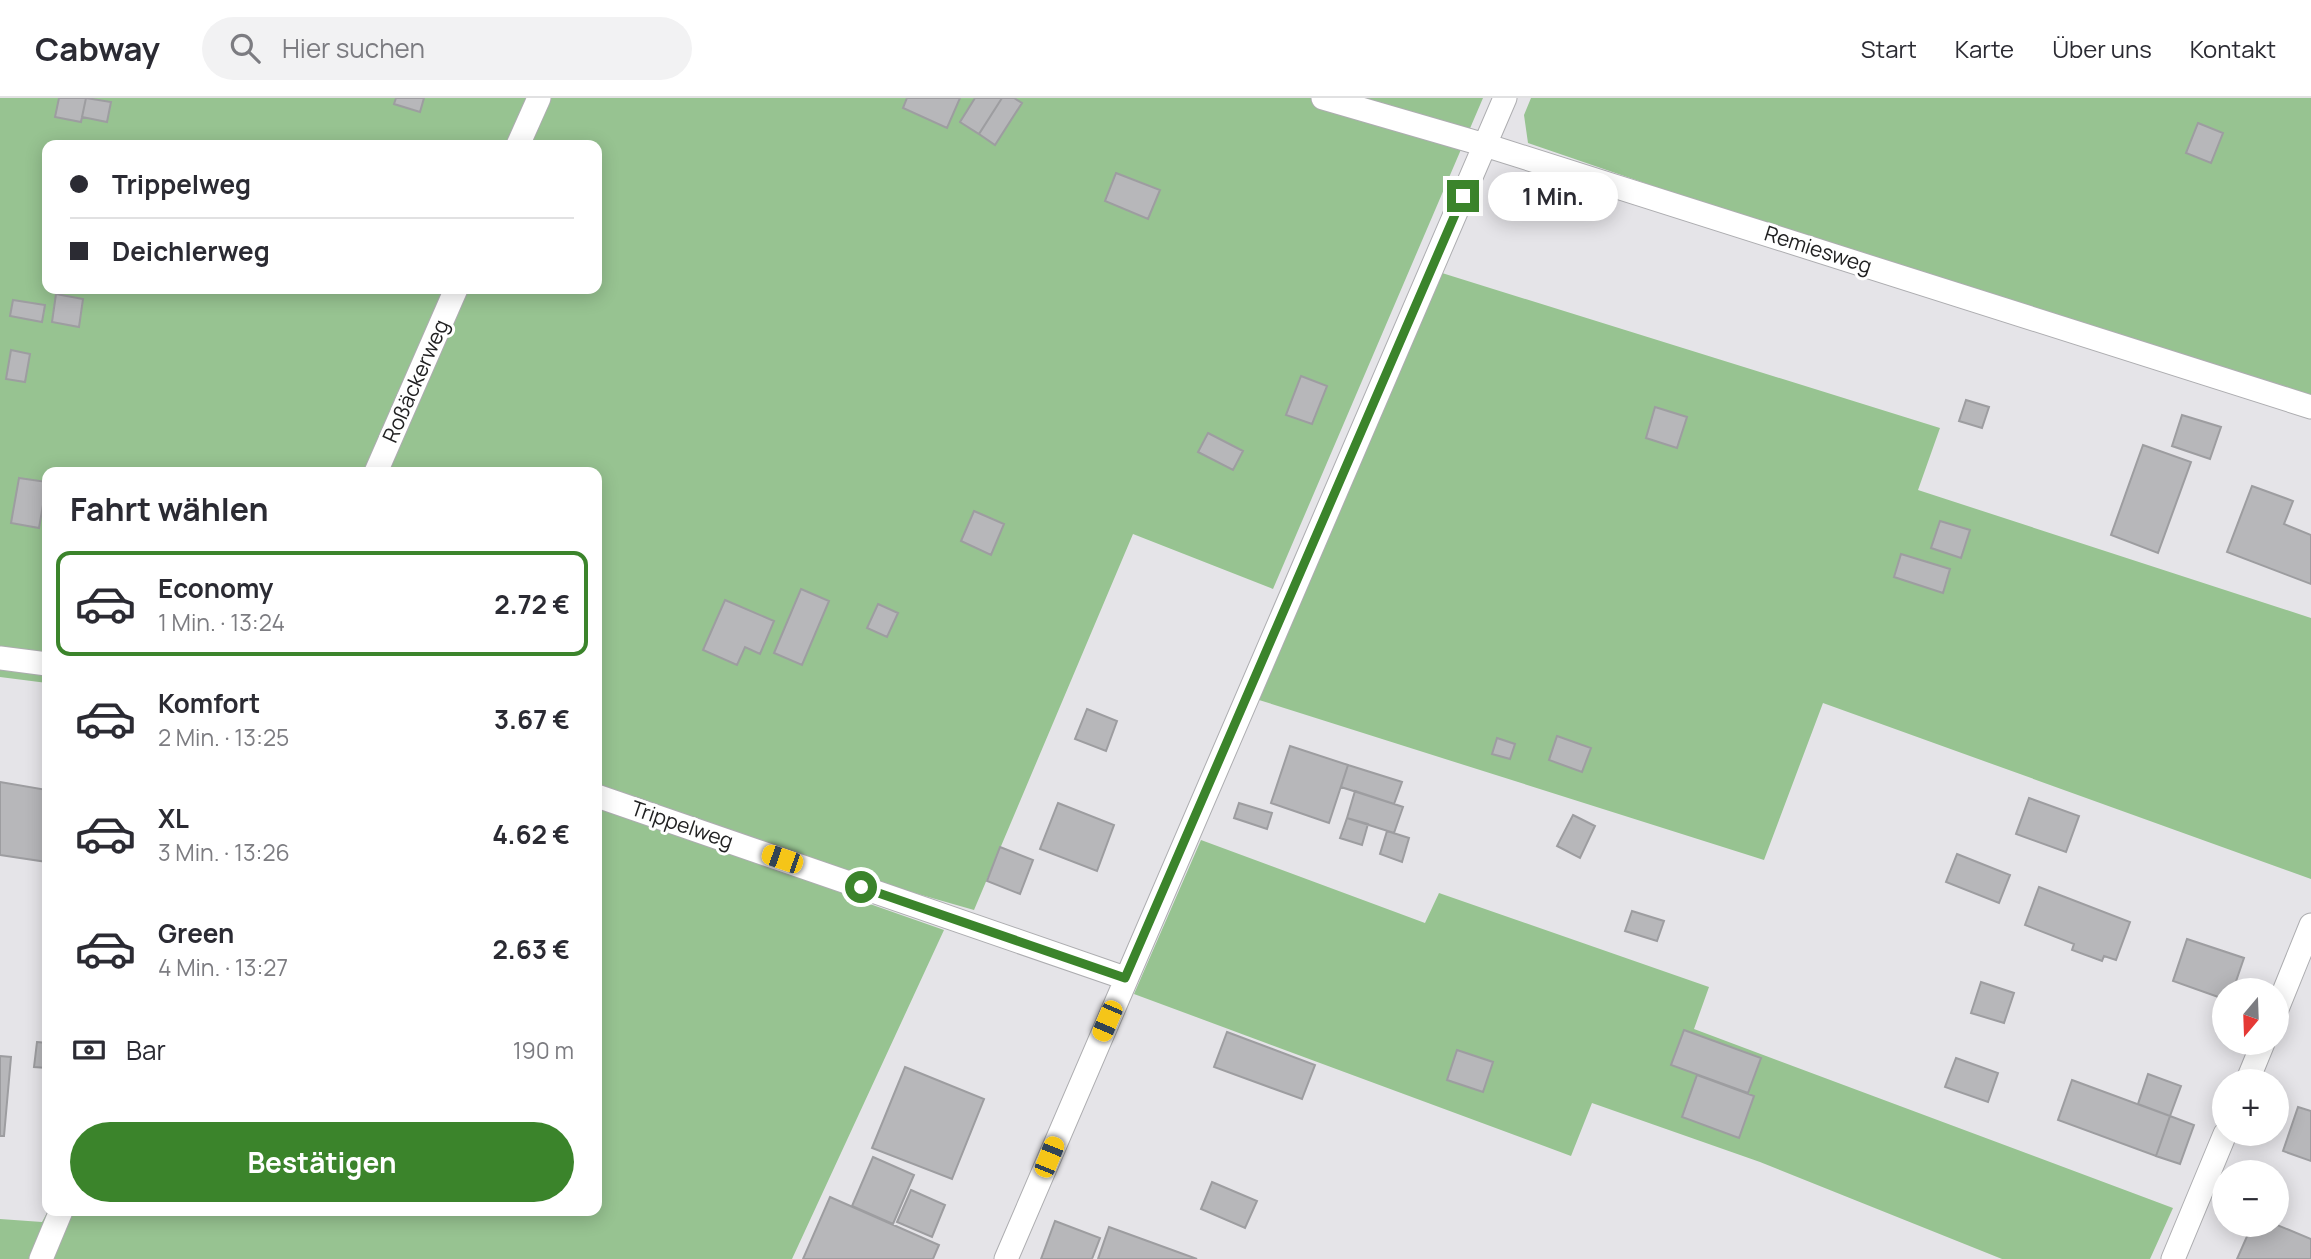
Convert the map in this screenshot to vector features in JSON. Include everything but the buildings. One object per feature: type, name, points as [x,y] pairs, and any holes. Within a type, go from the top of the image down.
[{"type":"lane","points":[[520,140],[539,98]]},
{"type":"lane","name":"Remiesweg","points":[[1323,98],[1485,145],[2311,407]]},
{"type":"lane","points":[[1006,1259],[1505,98]]},
{"type":"lane","name":"Roßäckerweg","points":[[378,467],[454,294]]},
{"type":"lane","points":[[0,658],[42,663]]},
{"type":"lane","name":"Trippelweg","points":[[602,798],[1125,978]]},
{"type":"lane","points":[[2289,979],[2311,925]]},
{"type":"lane","points":[[2173,1259],[2220,1146]]},
{"type":"lane","points":[[41,1259],[59,1216]]},
{"type":"green space","points":[[0,98],[1483,98],[1273,589],[1133,534],[974,910],[876,882],[867,903],[944,930],[792,1259],[0,1259],[0,1219],[42,1222],[45,1216],[602,1216],[602,467],[42,467],[42,682],[0,677]]},
{"type":"green space","points":[[1531,98],[2311,98],[2311,399],[1700,202],[1528,143],[1524,115]]},
{"type":"green space","points":[[1442,273],[1940,428],[1918,490],[2311,618],[2311,879],[1823,703],[1764,860],[1259,700]]},
{"type":"green space","points":[[1201,840],[1425,923],[1439,893],[1709,987],[1694,1029],[2173,1208],[2150,1259],[2002,1259],[1760,1162],[1592,1103],[1571,1156],[1134,994]]},
{"type":"route","points":[[861,887],[1125,978],[1463,196]]}]
